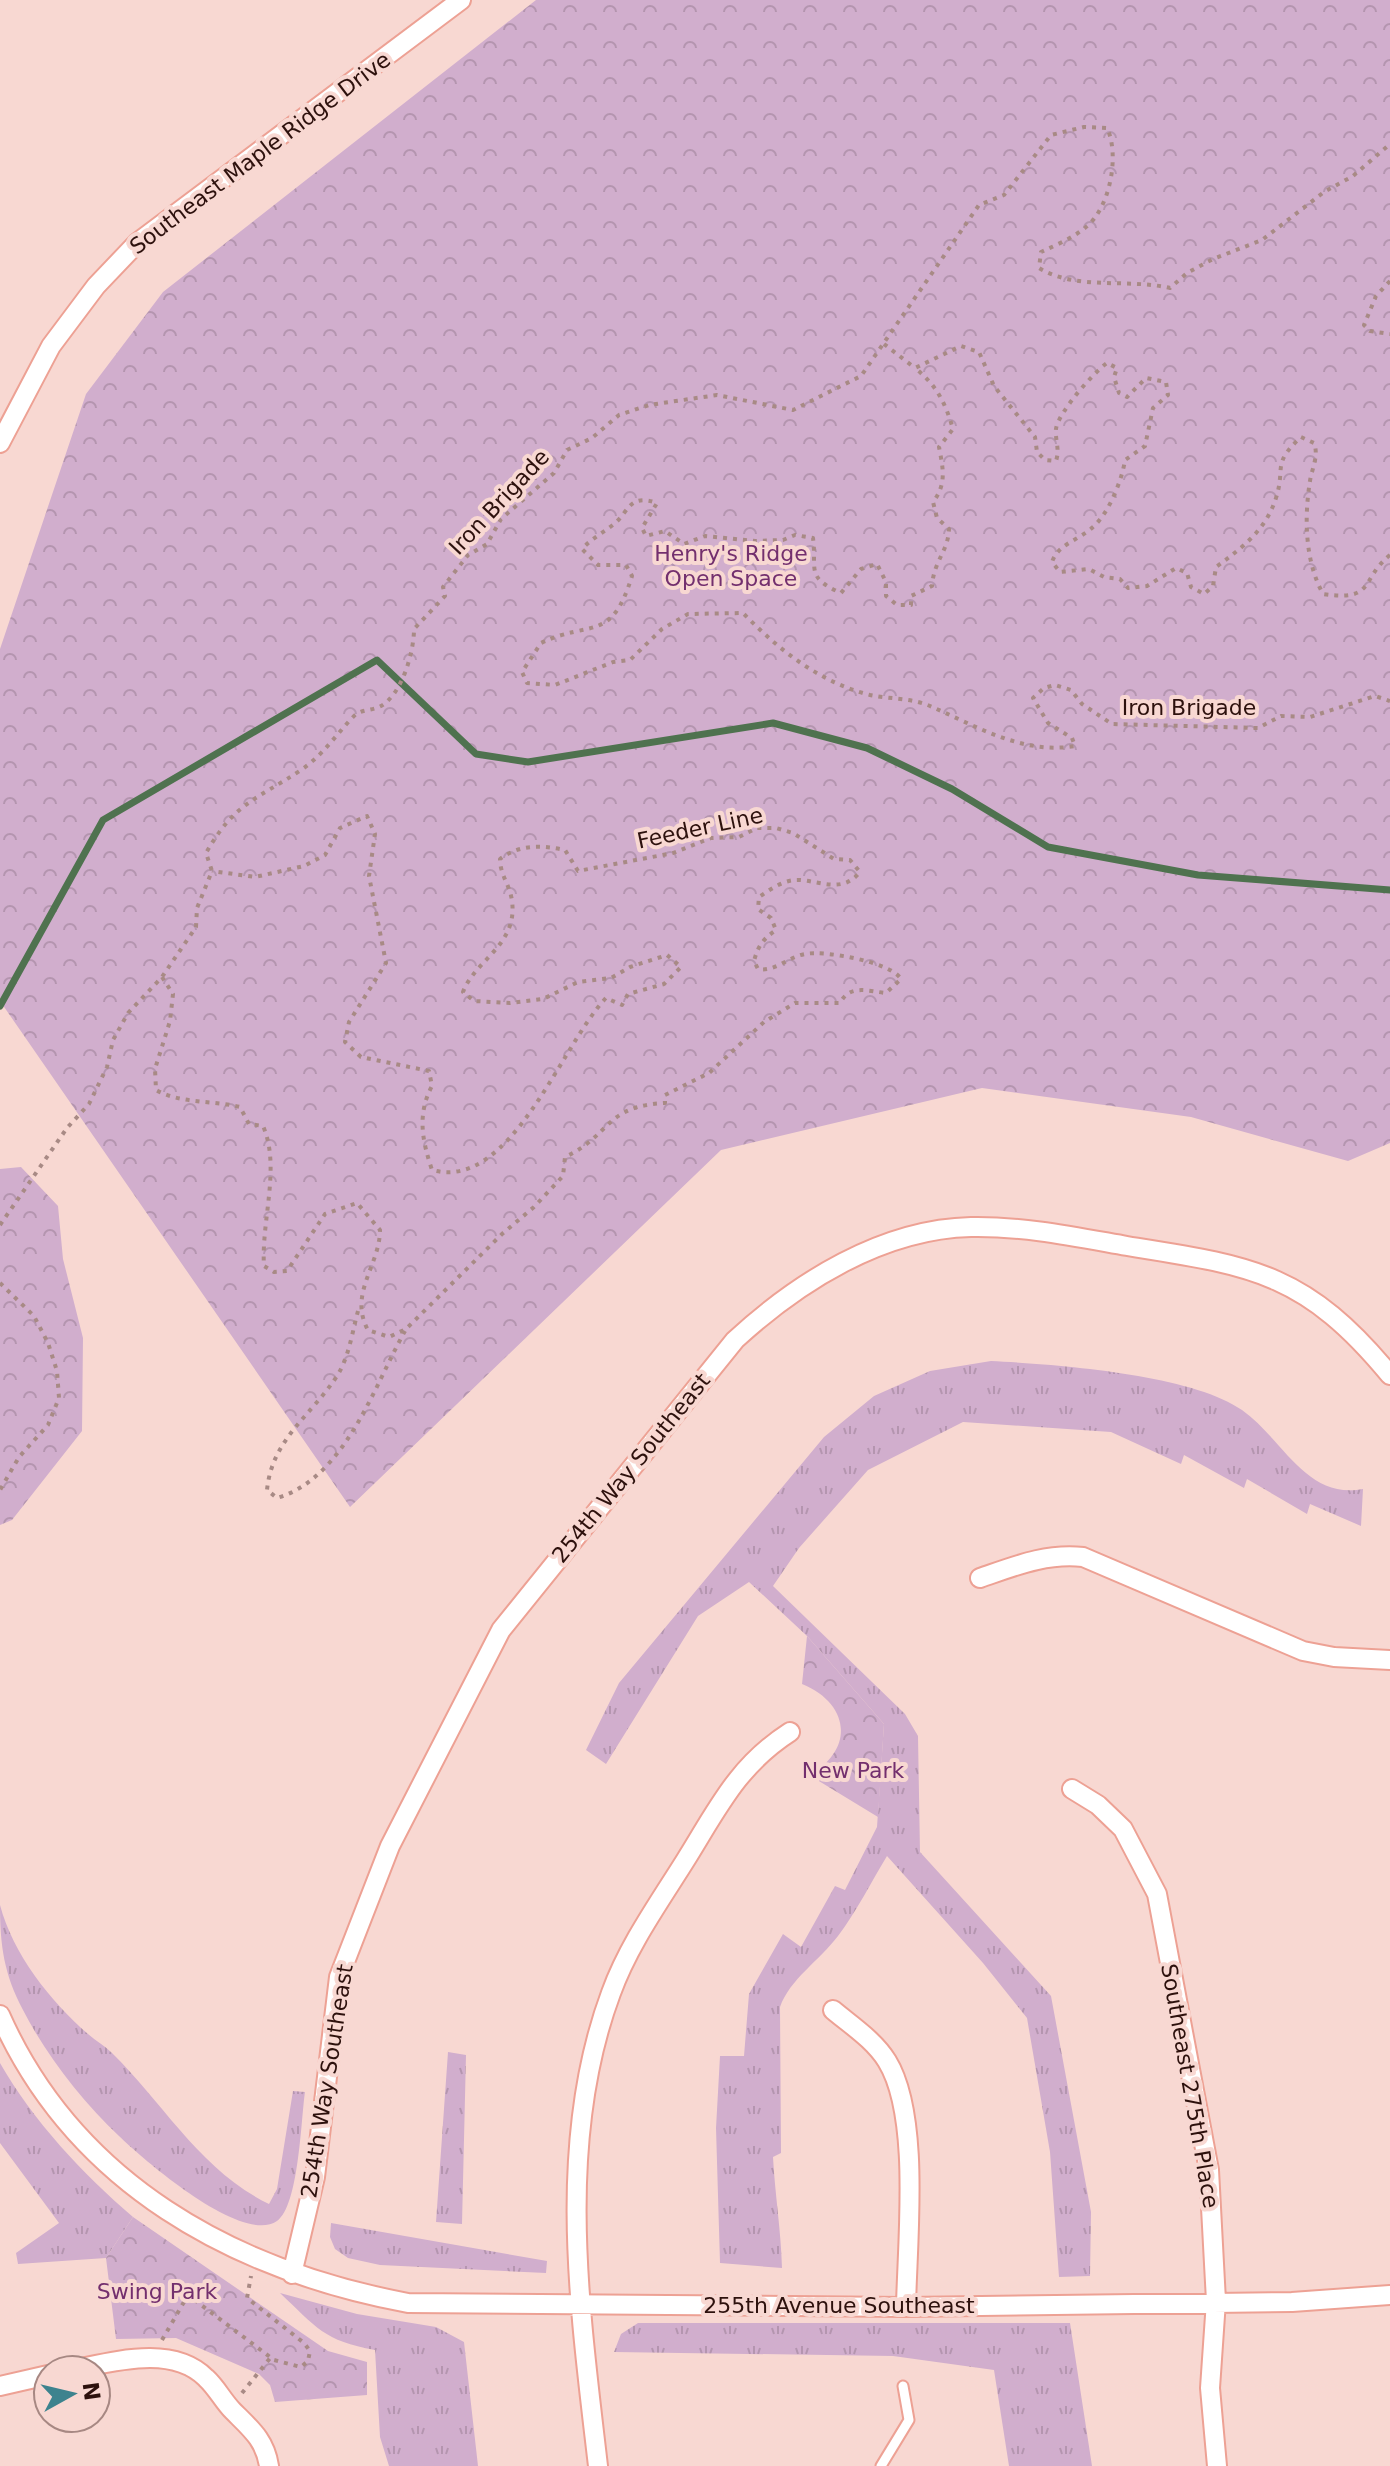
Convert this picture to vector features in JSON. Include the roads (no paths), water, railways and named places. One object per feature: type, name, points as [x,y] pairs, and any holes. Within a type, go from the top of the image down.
[{"type":"street","name":"Southeast Maple Ridge Drive","points":[[0,443],[51,346],[96,286],[137,243],[461,0]]},
{"type":"street","name":"254th Way Southeast","points":[[292,2274],[315,2177],[339,1977],[390,1846],[501,1630],[735,1340],[768,1310],[830,1269],[919,1235],[969,1227],[1036,1231],[1228,1262],[1261,1271],[1328,1311],[1390,1375]]},
{"type":"street","points":[[980,1578],[1031,1560],[1060,1555],[1083,1557],[1303,1651],[1334,1657],[1390,1660]]},
{"type":"street","points":[[598,2466],[579,2304],[582,2098],[612,1989],[642,1929],[742,1769],[790,1732]]},
{"type":"street","name":"Southeast 275th Place","points":[[1072,1789],[1098,1805],[1123,1829],[1157,1894],[1209,2170],[1216,2301],[1210,2388],[1217,2466]]},
{"type":"street","points":[[833,2010],[869,2040],[888,2062],[898,2092],[908,2150],[906,2307]]},
{"type":"street","points":[[0,2015],[33,2080],[124,2181],[187,2226],[292,2274]]},
{"type":"street","name":"255th Avenue Southeast","points":[[292,2274],[346,2291],[408,2303],[906,2307],[1348,2301],[1390,2295]]},
{"type":"street","points":[[112,2362],[176,2360],[193,2367],[207,2378],[230,2408],[262,2439],[269,2466]]},
{"type":"street","points":[[0,2386],[32,2379]]},
{"type":"lane","points":[[881,2466],[909,2420],[903,2386]]},
{"type":"waterway","points":[[0,1006],[103,820],[377,660],[476,754],[528,762],[773,723],[867,748],[952,789],[1048,847],[1198,875],[1390,890]]},
{"type":"park label","name":"Henry's Ridge Open Space","points":[[731,566]]},
{"type":"park label","name":"New Park","points":[[853,1770]]},
{"type":"park label","name":"Swing Park","points":[[157,2291]]}]
